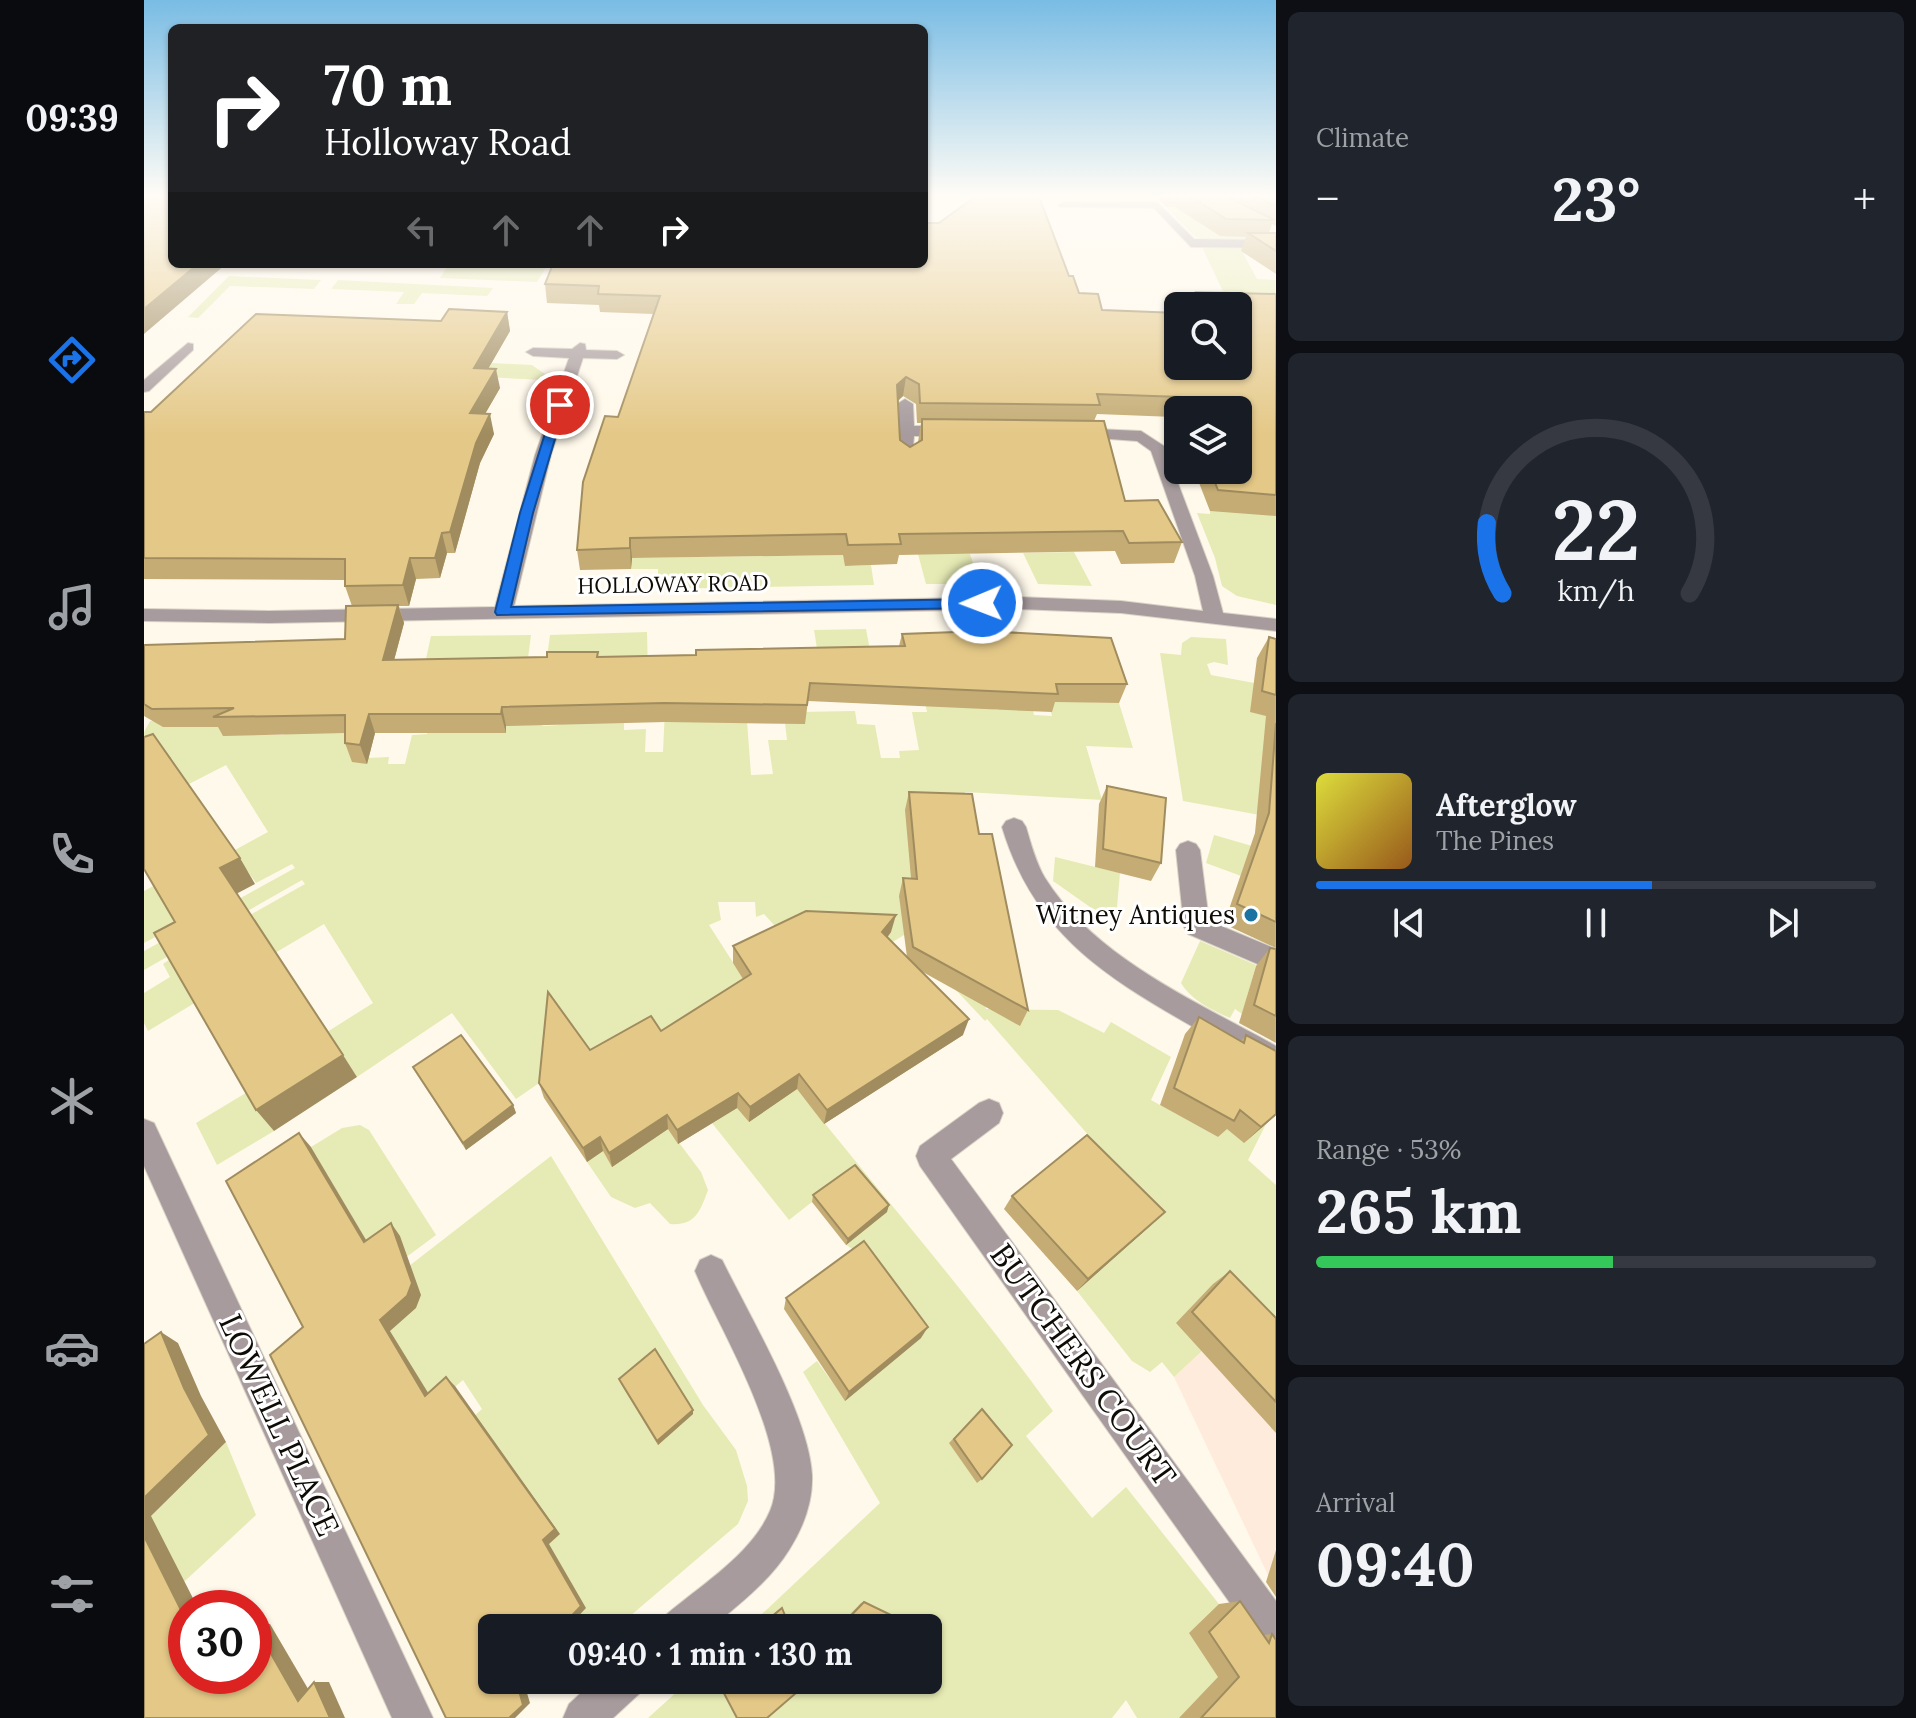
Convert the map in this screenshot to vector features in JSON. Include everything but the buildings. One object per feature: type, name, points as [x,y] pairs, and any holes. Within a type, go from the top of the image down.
[{"type":"street","points":[[167,346],[207,348]]},
{"type":"street","points":[[144,388],[188,347]]},
{"type":"street","points":[[533,352],[578,351],[617,355]]},
{"type":"street","points":[[503,612],[543,455],[578,351]]},
{"type":"street","points":[[905,404],[908,460]]},
{"type":"street","points":[[906,431],[975,432]]},
{"type":"street","points":[[1057,433],[1141,436],[1158,449],[1199,561],[1214,616]]},
{"type":"street","name":"HOLLOWAY ROAD","points":[[144,615],[269,617],[1018,603],[1121,607],[1276,625]]},
{"type":"street","points":[[1014,827],[1037,886],[1063,918],[1095,947],[1170,998],[1276,1060]]},
{"type":"street","points":[[1188,850],[1197,927],[1276,961]]},
{"type":"street","name":"BUTCHERS COURT","points":[[989,1113],[931,1156],[1276,1634]]},
{"type":"street","name":"LOWELL PLACE","points":[[144,1133],[413,1718]]},
{"type":"street","points":[[696,1614],[775,1540],[789,1513],[793,1491],[794,1461],[786,1430],[711,1271]]},
{"type":"street","points":[[583,1718],[610,1694]]},
{"type":"shaded area","points":[[1238,1309],[1276,1350],[1276,1592],[1174,1377],[1201,1352]]},
{"type":"green space","points":[[442,274],[542,274],[537,282],[440,278]]},
{"type":"green space","points":[[1215,274],[1254,274],[1257,279],[1276,280],[1276,302],[1252,301],[1252,292],[1223,292]]},
{"type":"green space","points":[[229,276],[321,280],[314,289],[230,286],[198,318],[188,317]]},
{"type":"green space","points":[[338,280],[493,288],[487,296],[422,293],[414,304],[396,304],[404,292],[331,289]]},
{"type":"green space","points":[[492,363],[532,365],[545,374],[542,380],[484,377]]},
{"type":"green space","points":[[1276,483],[1276,605],[1237,596],[1222,586],[1215,558],[1197,513],[1210,514],[1210,511]]},
{"type":"green space","points":[[1074,552],[1092,586],[1038,584],[1023,553]]},
{"type":"green space","points":[[918,554],[970,554],[980,584],[926,584]]},
{"type":"green space","points":[[843,555],[846,566],[871,565],[874,585],[658,589],[658,569],[631,569],[632,558]]},
{"type":"green space","points":[[866,629],[878,693],[820,667],[814,630]]},
{"type":"green space","points":[[647,632],[648,675],[546,664],[550,635]]},
{"type":"green space","points":[[531,635],[522,704],[422,677],[431,636]]},
{"type":"green space","points":[[1191,637],[1226,639],[1228,665],[1207,664],[1211,675],[1276,687],[1276,818],[1183,801],[1160,653],[1181,655],[1182,643]]},
{"type":"green space","points":[[923,693],[997,710],[1030,696],[1034,715],[1052,716],[1048,701],[1119,703],[1133,748],[1086,746],[1102,800],[965,792],[971,935],[986,1009],[1058,1010],[1104,1033],[1111,1022],[1171,1057],[1151,1100],[1218,1137],[1236,1100],[1276,1104],[1248,1160],[1276,1185],[1276,1350],[1238,1309],[1201,1352],[1174,1377],[1162,1362],[1150,1372],[1132,1361],[1077,1291],[1151,1225],[1090,1137],[987,1019],[985,1021],[904,935],[883,948],[763,1045],[983,1318],[1053,1411],[1026,1436],[1092,1518],[1126,1487],[1219,1604],[1226,1688],[1179,1718],[1137,1718],[1126,1700],[1112,1718],[648,1718],[675,1694],[942,1694],[942,1614],[762,1614],[880,1503],[803,1372],[817,1361],[845,1400],[859,1253],[846,1245],[886,1212],[812,1202],[789,1220],[712,1123],[653,1033],[665,1124],[701,1172],[708,1190],[695,1216],[685,1223],[670,1224],[650,1203],[635,1208],[611,1197],[587,1162],[603,1151],[613,1167],[558,1070],[516,1099],[452,1013],[357,1077],[327,1032],[373,1003],[324,924],[275,953],[250,915],[305,884],[302,880],[144,970],[144,951],[295,868],[292,864],[256,883],[233,851],[268,832],[226,765],[189,784],[172,759],[144,771],[144,732],[150,721],[166,720],[173,706],[262,735],[284,735],[288,724],[375,733],[367,758],[389,757],[388,764],[405,764],[412,735],[427,734],[430,720],[490,719],[488,733],[505,733],[508,715],[544,726],[559,725],[560,714],[624,713],[624,730],[646,729],[645,752],[663,752],[665,708],[747,721],[751,775],[773,774],[768,740],[787,740],[785,723],[797,712],[855,711],[857,724],[875,725],[881,758],[900,758],[899,751],[919,750],[912,712],[927,712]],"holes":[[[718,902],[755,902],[756,917],[764,914],[784,936],[736,967],[709,925],[721,920]]]},
{"type":"green space","points":[[1214,835],[1276,853],[1241,876],[1206,863]]},
{"type":"green space","points":[[1055,857],[1120,873],[1116,919],[1090,907],[1053,881]]},
{"type":"green space","points":[[157,884],[180,924],[144,943],[144,891]]},
{"type":"green space","points":[[1200,941],[1256,965],[1242,1014],[1235,1009],[1230,1018],[1216,1012],[1196,999],[1181,983]]},
{"type":"green space","points":[[173,957],[198,1001],[148,1031],[144,1023],[144,993],[170,977],[163,964]]},
{"type":"green space","points":[[249,1091],[274,1131],[217,1165],[196,1123]]},
{"type":"green space","points":[[360,1125],[369,1130],[436,1235],[385,1273],[311,1147],[342,1128]]},
{"type":"green space","points":[[551,1156],[703,1405],[736,1450],[747,1486],[748,1501],[738,1524],[632,1614],[561,1614],[473,1417],[482,1409],[463,1380],[435,1404],[360,1304]]},
{"type":"green space","points":[[226,1442],[256,1515],[175,1590],[168,1590],[168,1597],[144,1619],[144,1523]]},
{"type":"place","name":"Witney Antiques","points":[[1251,915]]},
{"type":"route","points":[[560,405],[526,513],[503,612],[982,603]]}]
